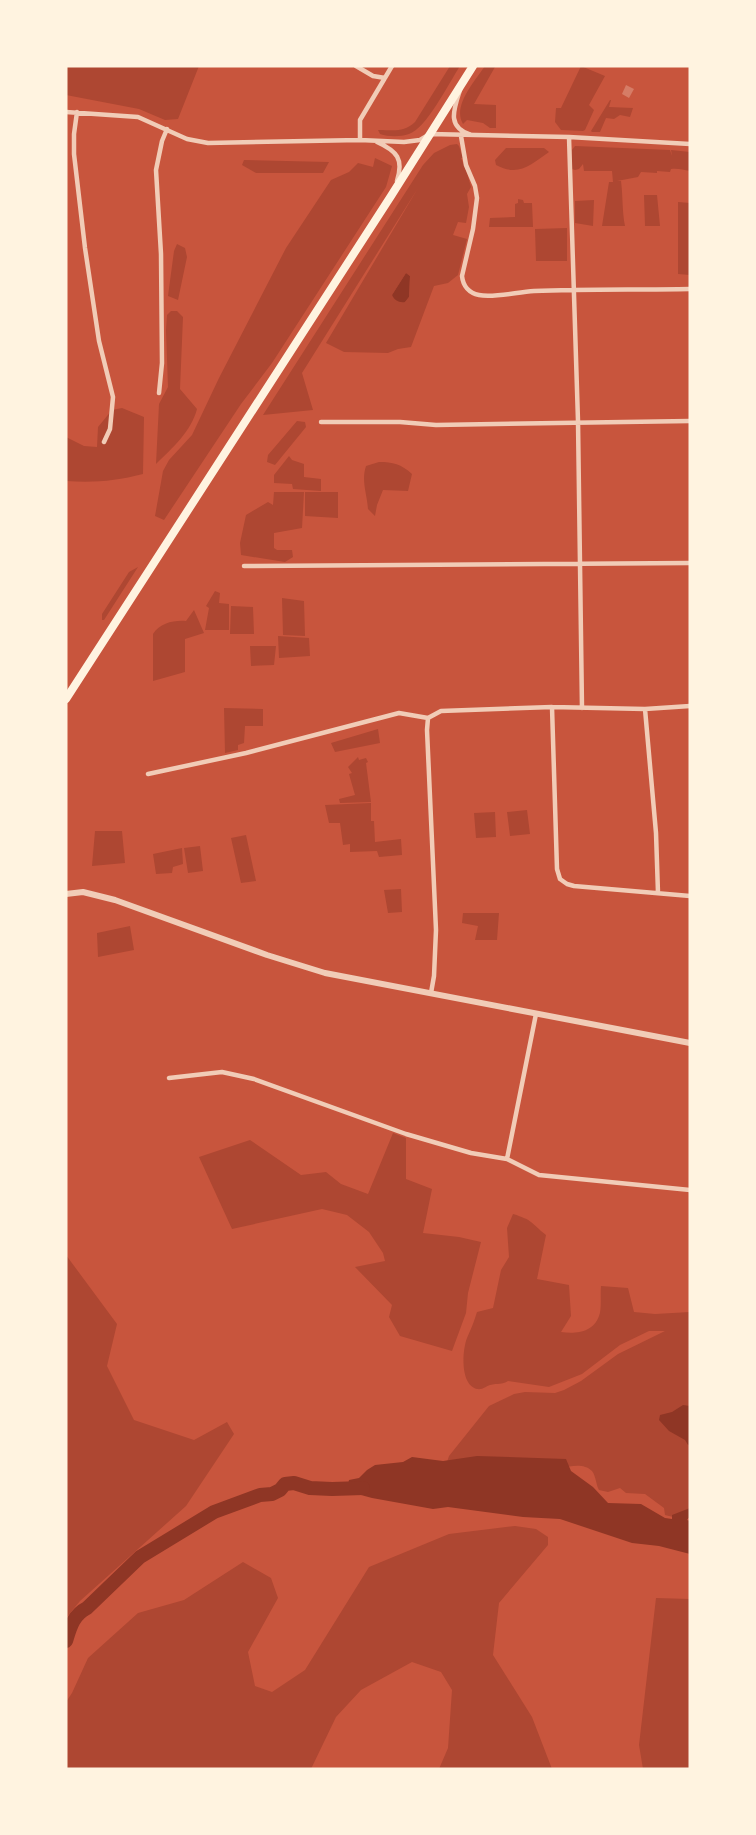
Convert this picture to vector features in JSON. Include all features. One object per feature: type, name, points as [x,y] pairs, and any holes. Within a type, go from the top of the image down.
[{"type":"highway","points":[[66,699],[473,66]]},
{"type":"street","points":[[356,66],[373,76],[384,78]]},
{"type":"street","points":[[360,140],[360,120],[392,66]]},
{"type":"street","points":[[463,81],[454,111],[455,124],[467,134],[483,136]]},
{"type":"street","points":[[66,112],[131,115],[146,119],[187,139],[208,143],[412,141],[420,140],[430,134],[569,137],[690,144]]},
{"type":"street","points":[[77,112],[74,154],[85,248],[99,341],[113,397],[110,429],[104,442]]},
{"type":"street","points":[[159,393],[162,363],[161,254],[156,170],[167,129]]},
{"type":"street","points":[[461,136],[466,165],[475,186],[477,198],[473,230],[462,276],[467,289],[481,296],[530,291],[690,289]]},
{"type":"street","points":[[569,137],[578,421],[582,708]]},
{"type":"street","points":[[374,141],[391,148],[398,158],[399,173],[391,196]]},
{"type":"street","points":[[321,422],[400,422],[436,425],[690,421]]},
{"type":"street","points":[[244,566],[690,563]]},
{"type":"street","points":[[431,993],[436,930],[428,718],[441,711],[552,707],[645,709],[690,706]]},
{"type":"street","points":[[552,707],[555,835],[557,869],[560,879],[574,886],[690,896]]},
{"type":"street","points":[[645,709],[656,833],[658,893]]},
{"type":"street","points":[[148,774],[246,753],[399,713],[428,718]]},
{"type":"street","points":[[66,894],[83,892],[115,900],[325,973],[690,1043]]},
{"type":"street","points":[[507,1159],[536,1014]]},
{"type":"street","points":[[169,1078],[222,1072],[254,1078],[406,1134],[471,1153],[507,1159],[539,1175],[690,1190]]},
{"type":"shaded area","points":[[66,66],[199,66],[178,119],[165,120],[139,109],[66,95]]},
{"type":"shaded area","points":[[450,66],[460,66],[423,124],[406,135],[380,134],[378,130],[394,130],[411,126]]},
{"type":"shaded area","points":[[485,66],[501,66],[495,67],[474,104],[496,105],[496,128],[467,120],[463,124],[460,117],[462,102]]},
{"type":"shaded area","points":[[581,66],[605,76],[589,105],[594,110],[585,130],[561,130],[555,122],[556,108],[561,108]]},
{"type":"shaded area","points":[[610,100],[609,107],[633,108],[630,117],[620,115],[614,119],[606,118],[600,132],[592,132],[591,131]]},
{"type":"shaded area","points":[[457,144],[471,187],[467,194],[469,207],[466,223],[458,222],[453,235],[467,239],[458,275],[448,283],[434,286],[411,347],[388,353],[344,352],[326,343],[418,188],[302,373],[313,410],[263,415],[423,165],[434,153]],"holes":[[[406,273],[410,276],[409,297],[405,302],[401,302],[392,295]]]},
{"type":"shaded area","points":[[575,146],[670,150],[672,156],[671,150],[690,152],[690,171],[671,169],[670,172],[641,172],[638,177],[617,181],[621,181],[625,226],[602,226],[609,182],[613,182],[612,171],[584,171],[583,164],[579,169],[572,169],[572,150]]},
{"type":"shaded area","points":[[506,148],[544,148],[549,152],[524,168],[511,170],[496,165],[495,160]]},
{"type":"shaded area","points":[[375,158],[392,166],[386,187],[272,363],[241,404],[164,520],[155,516],[163,471],[169,460],[192,435],[286,248],[331,180],[349,172],[358,163],[373,167]]},
{"type":"shaded area","points":[[244,160],[329,162],[323,173],[256,173],[242,165]]},
{"type":"shaded area","points":[[644,195],[657,195],[660,226],[645,226]]},
{"type":"shaded area","points":[[518,199],[523,200],[524,203],[532,203],[533,227],[489,227],[490,218],[515,217],[515,204],[518,203]]},
{"type":"shaded area","points":[[594,200],[593,226],[575,223],[575,201]]},
{"type":"shaded area","points":[[678,202],[690,203],[690,275],[678,274]]},
{"type":"shaded area","points":[[567,228],[567,261],[536,261],[535,229]]},
{"type":"shaded area","points":[[177,244],[185,248],[187,257],[178,300],[168,296]]},
{"type":"shaded area","points":[[406,273],[410,276],[409,297],[405,302],[401,302],[395,300],[392,295]]},
{"type":"shaded area","points":[[171,311],[177,311],[183,317],[180,389],[197,409],[186,432],[156,464],[159,404],[168,387],[166,330],[167,315]]},
{"type":"shaded area","points":[[122,408],[144,417],[143,474],[105,481],[66,481],[66,437],[84,446],[97,447],[98,427],[112,410]]},
{"type":"shaded area","points":[[297,421],[305,422],[306,427],[275,465],[267,462],[268,455]]},
{"type":"shaded area","points":[[289,456],[292,460],[304,464],[304,477],[321,479],[321,491],[293,489],[292,484],[274,483],[274,475]]},
{"type":"shaded area","points":[[379,462],[397,464],[412,474],[408,491],[383,490],[375,516],[368,509],[364,477],[366,466]]},
{"type":"shaded area","points":[[274,492],[304,492],[302,528],[274,533],[274,548],[292,550],[293,557],[285,562],[241,555],[240,543],[246,515],[268,502],[273,505]]},
{"type":"shaded area","points":[[305,492],[338,492],[338,518],[305,516]]},
{"type":"shaded area","points":[[138,567],[102,620],[102,614],[129,572]]},
{"type":"shaded area","points":[[215,591],[220,593],[219,603],[229,604],[229,630],[205,630],[209,608],[206,606]]},
{"type":"shaded area","points":[[282,598],[304,601],[305,636],[283,635]]},
{"type":"shaded area","points":[[231,606],[253,607],[254,634],[230,634]]},
{"type":"shaded area","points":[[194,610],[204,633],[185,639],[185,672],[153,681],[153,634],[159,627],[168,623],[186,621]]},
{"type":"shaded area","points":[[278,636],[309,638],[310,656],[279,658]]},
{"type":"shaded area","points":[[250,646],[276,646],[274,665],[251,666]]},
{"type":"shaded area","points":[[224,708],[263,709],[263,726],[245,726],[244,743],[238,745],[238,750],[225,753]]},
{"type":"shaded area","points":[[378,729],[380,743],[335,752],[331,743]]},
{"type":"shaded area","points":[[358,757],[359,760],[366,758],[368,762],[366,763],[371,802],[340,803],[339,799],[355,795],[349,774],[352,773],[348,767]]},
{"type":"shaded area","points":[[371,803],[371,821],[374,821],[375,842],[401,839],[402,855],[379,857],[377,851],[350,852],[350,844],[343,845],[340,823],[329,823],[325,805]]},
{"type":"shaded area","points":[[527,810],[530,834],[510,836],[507,812]]},
{"type":"shaded area","points":[[495,812],[496,837],[476,838],[474,813]]},
{"type":"shaded area","points":[[95,831],[122,831],[125,863],[92,866]]},
{"type":"shaded area","points":[[246,835],[256,881],[241,883],[231,838]]},
{"type":"shaded area","points":[[200,846],[203,871],[188,873],[184,848]]},
{"type":"shaded area","points":[[182,848],[183,864],[173,867],[172,873],[156,874],[153,854]]},
{"type":"shaded area","points":[[401,889],[402,912],[388,913],[384,890]]},
{"type":"shaded area","points":[[463,913],[499,913],[497,940],[475,940],[478,926],[462,923]]},
{"type":"shaded area","points":[[130,926],[134,950],[98,957],[97,933]]},
{"type":"shaded area","points":[[393,1133],[406,1138],[406,1179],[432,1189],[423,1233],[481,1242],[468,1293],[466,1313],[452,1351],[400,1336],[389,1317],[392,1305],[355,1267],[385,1261],[383,1253],[369,1232],[347,1215],[322,1209],[232,1229],[199,1157],[250,1140],[301,1175],[326,1172],[341,1184],[368,1194]]},
{"type":"shaded area","points":[[513,1214],[528,1220],[546,1235],[537,1279],[569,1285],[571,1316],[561,1332],[583,1331],[596,1322],[600,1313],[601,1286],[628,1288],[634,1312],[655,1314],[690,1312],[690,1518],[665,1515],[664,1508],[645,1494],[626,1493],[620,1488],[608,1492],[599,1490],[592,1471],[581,1466],[562,1468],[446,1465],[449,1456],[489,1406],[514,1394],[555,1393],[564,1390],[581,1381],[618,1354],[665,1331],[649,1331],[620,1345],[582,1374],[549,1387],[508,1381],[481,1389],[471,1386],[465,1375],[463,1359],[465,1344],[477,1312],[493,1308],[501,1270],[509,1257],[507,1228]]},
{"type":"shaded area","points":[[66,1255],[117,1324],[107,1366],[134,1420],[194,1440],[227,1422],[234,1434],[186,1506],[80,1601],[66,1618]]},
{"type":"shaded area","points":[[683,1405],[690,1406],[690,1444],[688,1445],[685,1440],[669,1431],[659,1420],[660,1415],[672,1412]]},
{"type":"shaded area","points":[[477,1456],[566,1459],[571,1471],[593,1487],[608,1503],[641,1504],[665,1518],[672,1519],[672,1515],[690,1508],[690,1516],[687,1520],[690,1521],[690,1554],[659,1546],[632,1543],[560,1519],[523,1517],[448,1507],[433,1509],[346,1494],[349,1480],[359,1478],[375,1465],[403,1462],[412,1457],[443,1461]]},
{"type":"shaded area","points":[[515,1526],[536,1529],[548,1537],[548,1545],[499,1603],[493,1655],[532,1717],[552,1769],[439,1769],[448,1748],[452,1690],[441,1672],[412,1662],[361,1690],[336,1717],[311,1769],[66,1769],[66,1702],[88,1658],[138,1613],[184,1600],[243,1562],[271,1578],[278,1598],[248,1652],[255,1686],[272,1692],[305,1670],[369,1567],[449,1534]]},
{"type":"shaded area","points":[[656,1598],[690,1599],[690,1769],[643,1769],[639,1745]]},
{"type":"building","points":[[626,85],[634,89],[629,98],[622,94]]},
{"type":"waterway","points":[[66,1641],[78,1614],[140,1557],[214,1512],[260,1495],[272,1494],[285,1484],[294,1483],[310,1488],[363,1488]]}]
